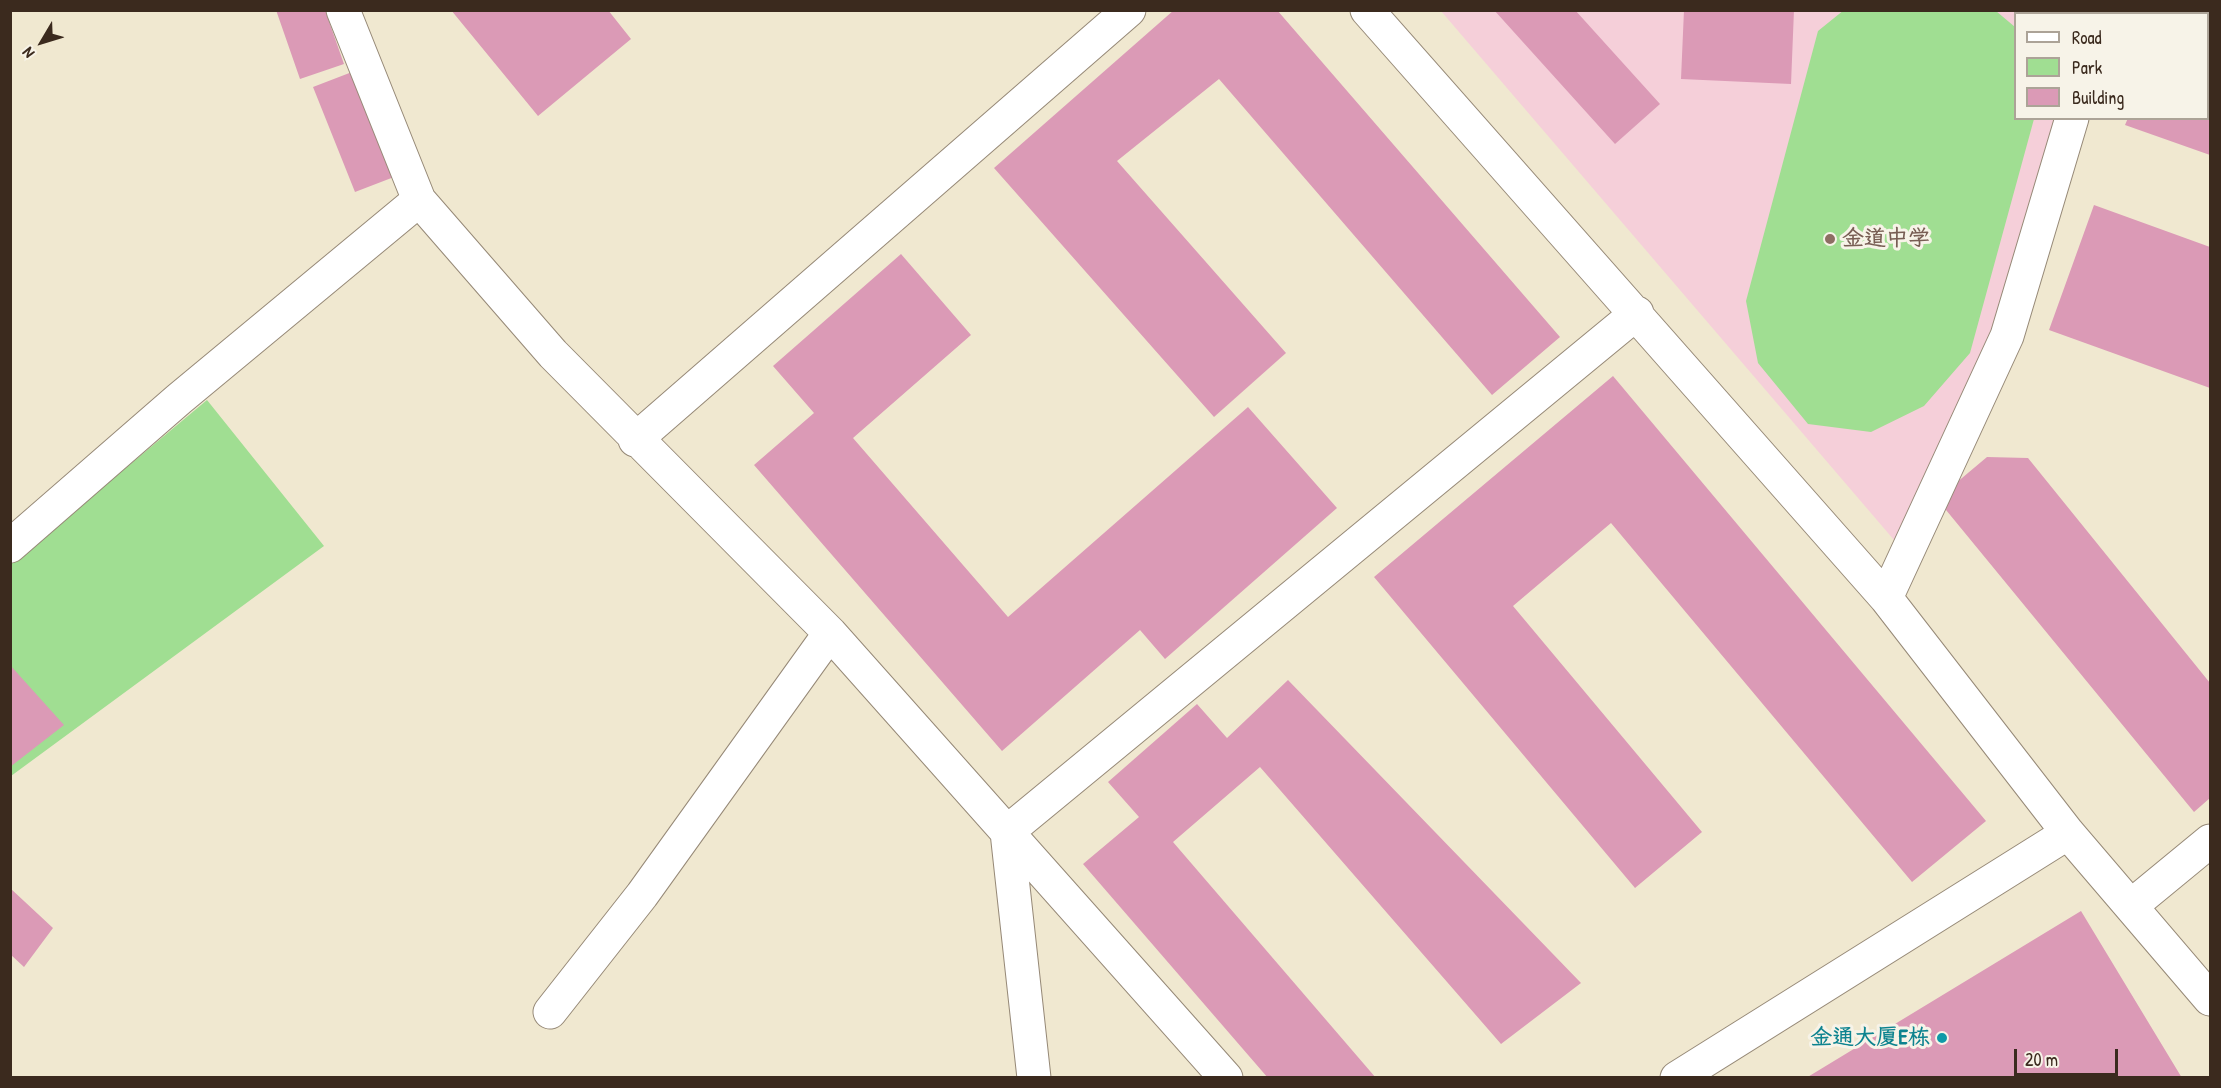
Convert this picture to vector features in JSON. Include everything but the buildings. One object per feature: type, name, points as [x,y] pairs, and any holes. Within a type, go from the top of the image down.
[{"type":"street","points":[[343,10],[418,200],[553,354],[635,440],[830,633],[1226,1077]]},
{"type":"street","points":[[635,440],[1129,10]]},
{"type":"street","points":[[1367,10],[1637,313],[1886,598],[2068,832],[2211,999]]},
{"type":"street","points":[[1886,598],[2007,336],[2071,120]]},
{"type":"street","points":[[10,546],[179,399],[418,200]]},
{"type":"street","points":[[1007,832],[1637,313]]},
{"type":"street","points":[[550,1012],[642,895],[830,633]]},
{"type":"street","points":[[1007,832],[1034,1077]]},
{"type":"street","points":[[1677,1077],[2068,832]]},
{"type":"street","points":[[2131,906],[2211,841]]},
{"type":"shaded area","name":"金道中学","points":[[1441,11],[2093,11],[2014,12],[2014,120],[2060,120],[1986,360],[1900,547]]},
{"type":"green space","points":[[1844,10],[1996,11],[2014,26],[2014,120],[2034,120],[1970,353],[1924,406],[1871,432],[1808,424],[1758,363],[1746,301],[1818,31]]},
{"type":"green space","points":[[207,400],[324,546],[11,776],[11,564]]},
{"type":"place","name":"金道中学","points":[[1830,239]]},
{"type":"place","name":"金通大厦E栋","points":[[1942,1038]]}]
